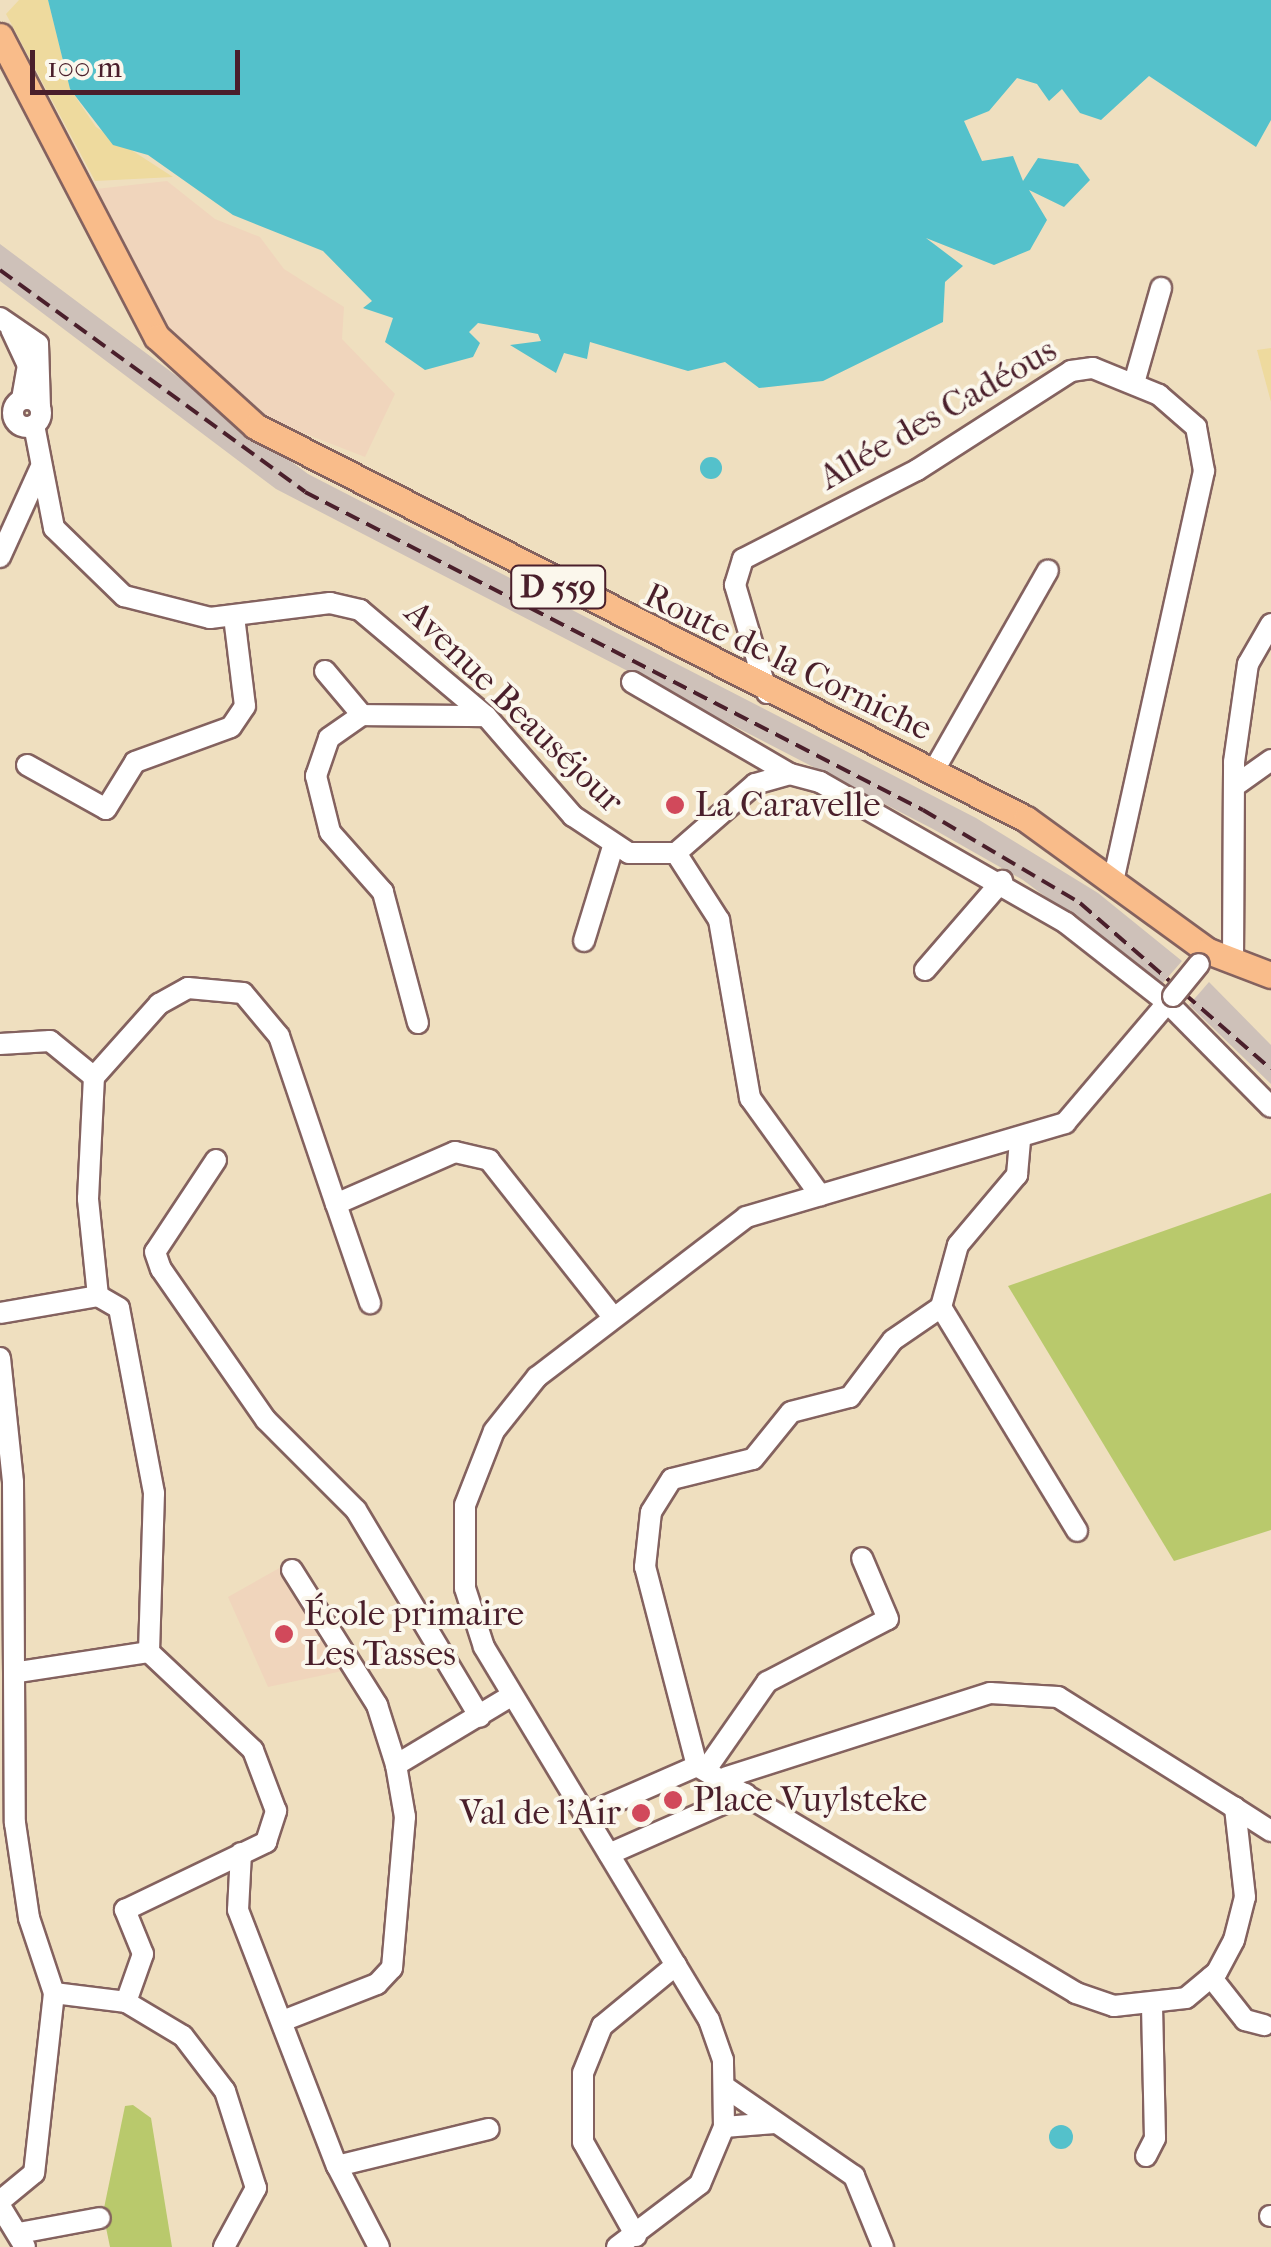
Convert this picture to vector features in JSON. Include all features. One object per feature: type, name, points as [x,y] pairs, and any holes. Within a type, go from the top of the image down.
[{"type":"main road","name":"Route de la Corniche","points":[[0,36],[136,302],[187,371],[298,452],[1026,820],[1112,880],[1203,958],[1271,975]]},
{"type":"street","points":[[1134,383],[1161,288]]},
{"type":"street","name":"Avenue Beauséjour","points":[[2,319],[38,344],[18,414],[40,468],[49,514],[69,548],[134,601],[191,617],[234,616],[330,603],[360,610],[486,716],[613,847],[676,853]]},
{"type":"street","name":"Allée des Cadéous","points":[[767,692],[735,585],[742,559],[916,470],[1071,371],[1093,368],[1134,383],[1184,412],[1204,471],[1112,880]]},
{"type":"street","points":[[0,557],[40,468]]},
{"type":"street","points":[[15,526],[49,514]]},
{"type":"street","points":[[933,772],[1048,570]]},
{"type":"street","points":[[28,764],[106,808],[135,762],[231,727],[245,706],[234,616]]},
{"type":"street","points":[[1233,963],[1236,785],[1248,664],[1271,624]]},
{"type":"street","points":[[326,671],[362,715]]},
{"type":"street","points":[[632,682],[790,774],[1002,881],[1170,1000],[1271,1107]]},
{"type":"street","points":[[418,1023],[383,892],[316,803],[322,752],[362,715],[486,716]]},
{"type":"street","points":[[1236,785],[1271,760]]},
{"type":"street","points":[[790,774],[728,800],[676,853],[719,920],[750,1098],[820,1195]]},
{"type":"street","points":[[584,940],[613,847]]},
{"type":"street","points":[[925,970],[1002,881]]},
{"type":"street","points":[[618,2247],[700,2184],[724,2128],[725,2087],[709,2020],[510,1696],[466,1588],[465,1505],[494,1432],[537,1377],[746,1218],[1020,1140],[1065,1123],[1203,958]]},
{"type":"street","points":[[98,1296],[88,1200],[94,1077],[159,1004],[188,988],[243,993],[279,1036],[370,1303]]},
{"type":"street","points":[[0,1044],[50,1041],[94,1077]]},
{"type":"street","points":[[1020,1140],[1018,1175],[958,1244],[941,1307],[894,1340],[850,1397],[791,1412],[753,1459],[672,1480],[651,1512],[645,1567],[710,1771],[1076,1992],[1152,2008],[1210,1977],[1234,1940],[1244,1897],[1234,1808]]},
{"type":"street","points":[[336,1204],[455,1152],[489,1160],[612,1317]]},
{"type":"street","points":[[216,1160],[155,1252],[161,1270],[266,1420],[356,1510],[480,1717]]},
{"type":"street","points":[[0,1313],[98,1296],[119,1308],[146,1428],[157,1544],[149,1652]]},
{"type":"street","points":[[941,1307],[1077,1532]]},
{"type":"street","points":[[0,1358],[18,1672],[19,1858],[54,1992],[34,2173],[9,2220],[100,2218]]},
{"type":"street","points":[[710,1771],[767,1682],[888,1618],[862,1558]]},
{"type":"street","points":[[285,2020],[377,1984],[392,1968],[405,1817],[396,1765],[376,1705],[292,1570]]},
{"type":"street","points":[[18,1672],[149,1652],[209,1701],[271,1784],[274,1832],[241,1853],[125,1910],[143,1954],[126,2002]]},
{"type":"street","points":[[585,1815],[710,1771],[1022,1690],[1093,1714],[1271,1831]]},
{"type":"street","points":[[396,1765],[510,1696]]},
{"type":"street","points":[[609,1854],[745,1794]]},
{"type":"street","points":[[241,1853],[238,1910],[285,2020],[337,2166],[379,2247]]},
{"type":"street","points":[[636,2236],[583,2142],[583,2072],[602,2026],[676,1965]]},
{"type":"street","points":[[1210,1977],[1245,2020],[1264,2025]]},
{"type":"street","points":[[54,1992],[126,2002],[182,2036],[225,2091],[256,2188],[224,2247]]},
{"type":"street","points":[[1146,2156],[1156,2138],[1152,2008]]},
{"type":"street","points":[[725,2087],[854,2176],[883,2247]]},
{"type":"street","points":[[724,2128],[775,2123]]},
{"type":"street","points":[[337,2166],[489,2130]]},
{"type":"shaded area","points":[[167,181],[215,219],[260,237],[284,269],[344,307],[342,339],[395,394],[365,457],[270,420],[177,348],[96,189]]},
{"type":"shaded area","points":[[0,244],[308,474],[976,818],[1098,893],[1182,961],[1162,984],[1023,880],[933,829],[276,489],[0,281]]},
{"type":"shaded area","points":[[1209,982],[1271,1045],[1271,1084],[1189,1005]]},
{"type":"shaded area","name":"École primaire Les Tasses","points":[[283,1566],[347,1670],[268,1687],[228,1597]]},
{"type":"green space","points":[[1271,1193],[1271,1530],[1174,1561],[1008,1286]]},
{"type":"green space","points":[[133,2105],[151,2118],[172,2247],[110,2247],[103,2213],[125,2106]]},
{"type":"sand","points":[[19,0],[48,0],[70,89],[96,127],[173,177],[95,181],[6,14]]},
{"type":"sand","points":[[1271,348],[1271,402],[1257,350]]},
{"type":"water","points":[[48,0],[1271,0],[1271,120],[1256,147],[1149,76],[1101,120],[1080,113],[1062,89],[1049,101],[1037,84],[1017,78],[989,111],[964,121],[982,161],[1013,156],[1023,181],[1038,158],[1078,164],[1090,180],[1064,207],[1029,190],[1047,220],[1030,250],[994,265],[926,238],[963,266],[945,282],[943,322],[823,381],[759,388],[725,362],[688,371],[590,342],[587,359],[564,353],[556,373],[510,345],[541,341],[538,334],[478,323],[469,332],[480,343],[473,357],[425,370],[385,342],[393,318],[363,308],[372,301],[323,251],[233,215],[148,155],[113,145],[70,89]]},
{"type":"water","points":[[707,457],[715,457],[722,468],[715,479],[707,479],[700,472],[700,464]]},
{"type":"water","points":[[1061,2125],[1073,2137],[1061,2149],[1049,2137]]},
{"type":"railway","points":[[0,270],[305,492],[923,810],[1080,903],[1271,1069]]},
{"type":"place","name":"La Caravelle","points":[[675,805]]},
{"type":"place","name":"École primaire Les Tasses","points":[[284,1634]]},
{"type":"place","name":"Place Vuylsteke","points":[[673,1800]]},
{"type":"place","name":"Val de l’Air","points":[[641,1813]]}]
